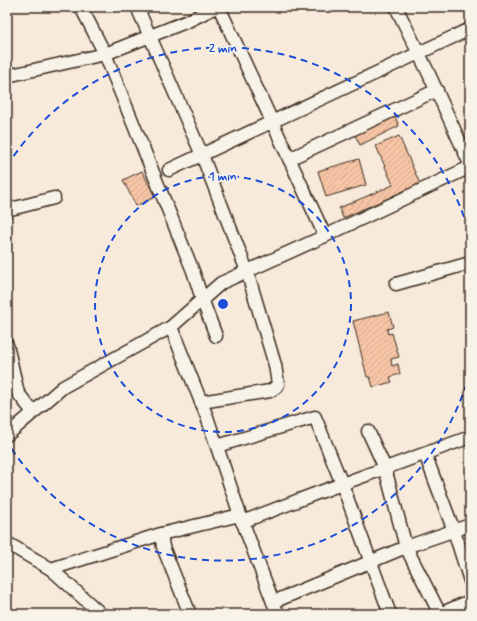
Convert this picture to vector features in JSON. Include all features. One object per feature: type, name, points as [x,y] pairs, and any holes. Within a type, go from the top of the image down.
[{"type":"street","points":[[81,7],[105,54],[193,271],[216,336]]},
{"type":"street","points":[[137,7],[202,155],[247,271],[275,365],[278,384],[270,391],[201,402]]},
{"type":"street","points":[[7,76],[105,54],[188,21],[216,7]]},
{"type":"street","points":[[219,7],[325,236]]},
{"type":"street","points":[[7,435],[63,387],[172,327],[221,283],[325,236],[470,165],[419,53],[396,7]]},
{"type":"street","points":[[169,170],[470,29]]},
{"type":"street","points":[[289,159],[436,90]]},
{"type":"street","points":[[7,210],[54,198]]},
{"type":"street","points":[[396,284],[470,263]]},
{"type":"street","points":[[172,327],[217,446],[241,519],[278,614]]},
{"type":"street","points":[[7,345],[18,393],[33,412]]},
{"type":"street","points":[[217,446],[315,416],[390,614]]},
{"type":"street","points":[[368,431],[385,468],[406,547],[440,614],[470,601]]},
{"type":"street","points":[[51,569],[161,534],[241,519],[470,437]]},
{"type":"street","points":[[425,454],[454,531],[470,581]]},
{"type":"street","points":[[273,602],[406,547],[470,525]]},
{"type":"street","points":[[161,534],[163,547],[190,614]]},
{"type":"street","points":[[7,543],[51,569],[102,614]]},
{"type":"building","points":[[394,114],[399,126],[360,145],[354,133]]},
{"type":"building","points":[[399,136],[420,184],[343,218],[339,208],[393,185],[376,146]]},
{"type":"building","points":[[359,159],[366,185],[326,197],[318,171]]},
{"type":"building","points":[[142,171],[155,197],[136,206],[123,180]]},
{"type":"building","points":[[389,312],[393,327],[387,329],[388,334],[392,333],[399,357],[391,359],[392,366],[398,364],[400,374],[390,377],[392,382],[373,387],[370,377],[367,377],[353,321]]}]
